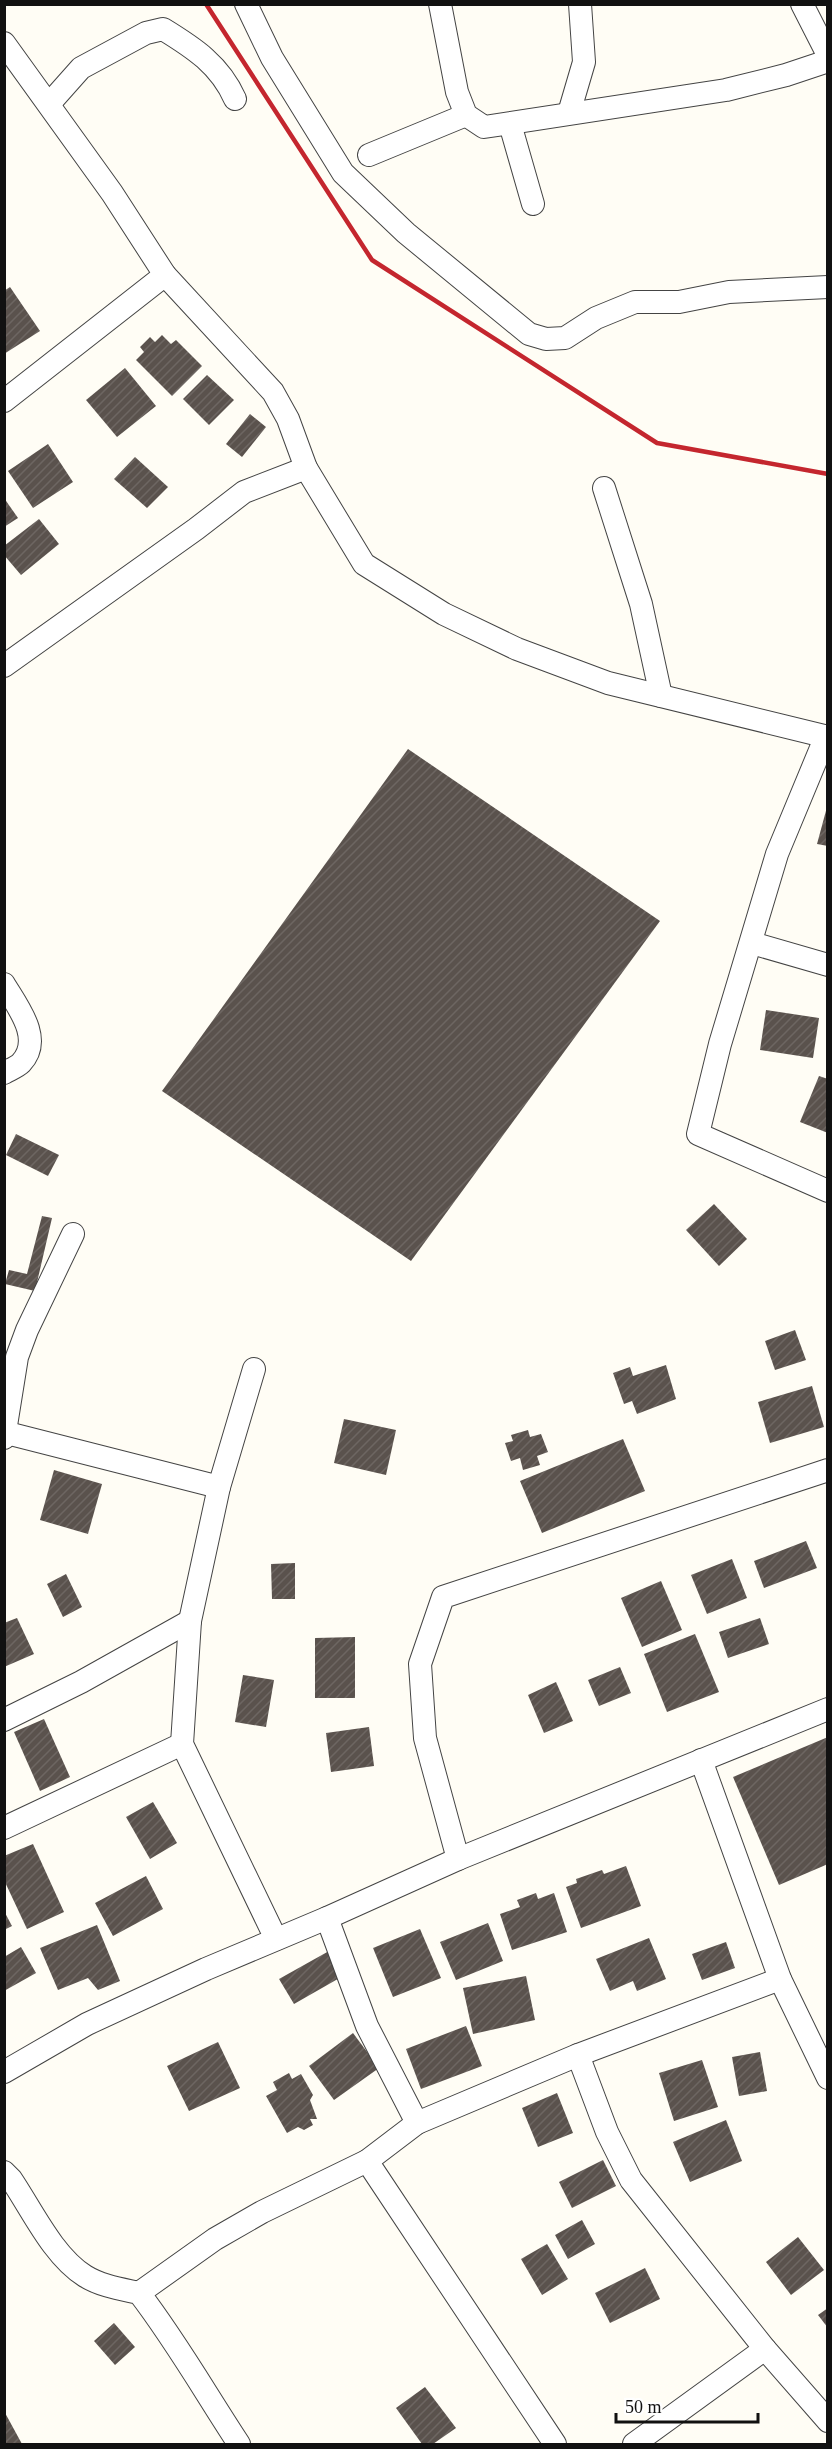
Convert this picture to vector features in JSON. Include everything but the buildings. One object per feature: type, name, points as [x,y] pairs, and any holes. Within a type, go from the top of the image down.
[{"type":"street","points":[[246,4],[272,58],[343,173],[406,233],[529,334],[546,339],[565,338],[596,318],[635,302],[679,302],[729,292],[828,287]]},
{"type":"street","points":[[440,4],[456,92],[466,115],[484,126],[510,124],[726,90],[786,75],[828,61]]},
{"type":"street","points":[[569,113],[584,62],[580,4]]},
{"type":"street","points":[[801,4],[828,55]]},
{"type":"street","points":[[49,104],[81,68],[146,33],[163,29],[194,48],[226,80],[235,99]]},
{"type":"street","points":[[4,43],[12,71],[49,104],[112,193],[165,276],[273,392],[288,419],[306,468],[364,564],[444,614],[517,649],[608,682],[827,736],[777,854],[718,1053],[698,1134],[828,1191]]},
{"type":"street","points":[[369,155],[466,115]]},
{"type":"street","points":[[510,124],[533,204]]},
{"type":"street","points":[[4,401],[165,276]]},
{"type":"street","points":[[4,666],[187,536],[244,492],[306,468]]},
{"type":"street","points":[[604,488],[641,604],[661,696]]},
{"type":"street","points":[[752,942],[828,965]]},
{"type":"street","points":[[4,984],[30,1030],[28,1049],[21,1063],[4,1073]]},
{"type":"street","points":[[73,1234],[27,1330],[17,1357],[6,1436],[219,1487]]},
{"type":"street","points":[[254,1369],[219,1487],[189,1622],[182,1744],[276,1939]]},
{"type":"street","points":[[458,1858],[425,1737],[420,1664],[443,1597],[828,1470]]},
{"type":"street","points":[[4,1720],[81,1682],[189,1622]]},
{"type":"street","points":[[4,2072],[87,2024],[458,1858],[828,1709]]},
{"type":"street","points":[[4,1828],[182,1744]]},
{"type":"street","points":[[701,1760],[780,1979],[828,2078]]},
{"type":"street","points":[[327,1918],[367,2026],[417,2123]]},
{"type":"street","points":[[139,2293],[215,2239],[262,2212],[367,2161],[417,2123],[578,2055],[780,1979]]},
{"type":"street","points":[[578,2055],[607,2132],[631,2180],[765,2349],[828,2421]]},
{"type":"street","points":[[367,2161],[555,2445]]},
{"type":"street","points":[[4,2172],[11,2179],[63,2258],[85,2276],[116,2288],[139,2293],[168,2330],[191,2372],[239,2445]]},
{"type":"street","points":[[634,2445],[765,2349]]},
{"type":"railway","points":[[206,4],[372,260],[657,443],[828,474]]}]
